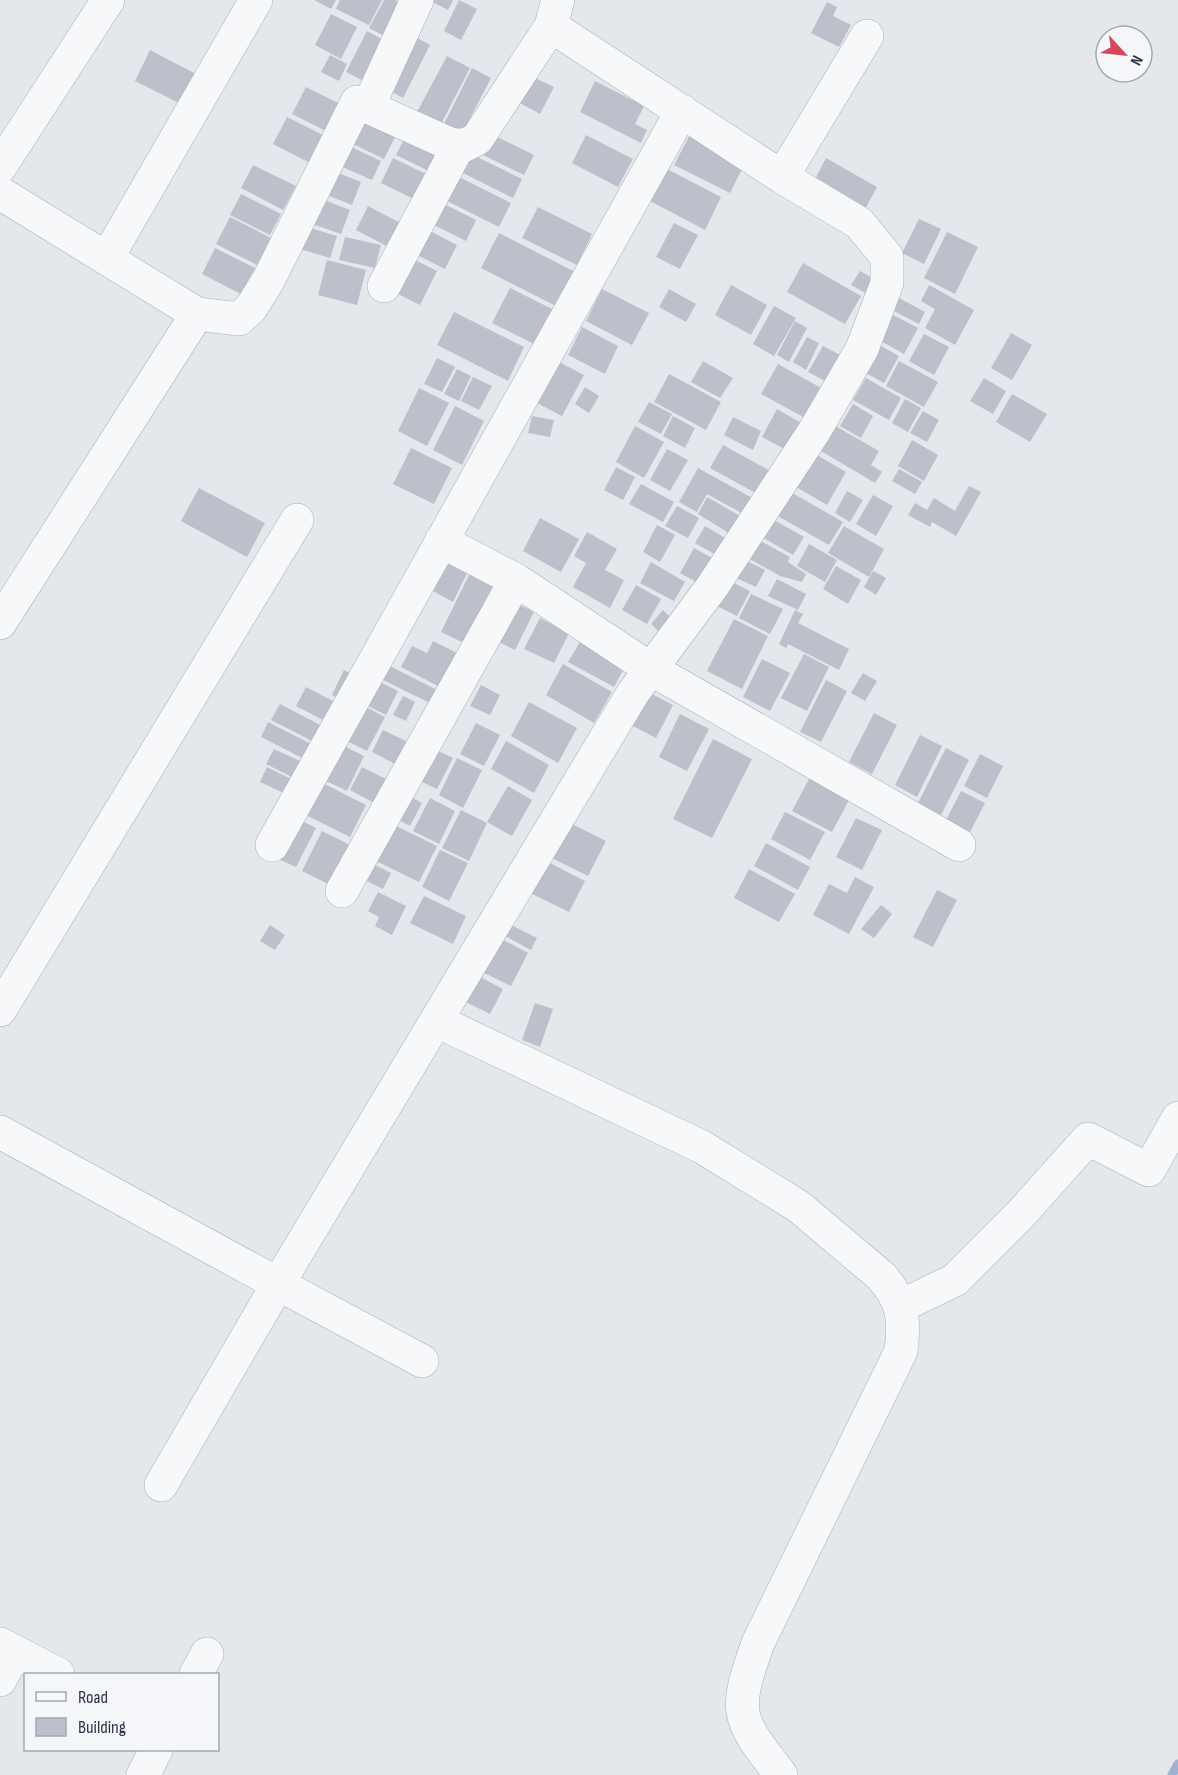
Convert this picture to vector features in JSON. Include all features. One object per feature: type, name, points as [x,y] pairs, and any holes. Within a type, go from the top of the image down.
[{"type":"street","points":[[0,167],[108,0]]},
{"type":"street","points":[[107,258],[256,0]]},
{"type":"street","points":[[368,107],[417,0]]},
{"type":"street","points":[[0,193],[198,314],[239,319],[251,308],[269,279],[357,102],[450,144],[459,145],[477,140],[555,13],[682,111],[782,177],[860,223],[887,257],[887,283],[861,349],[815,430],[712,587],[649,668],[278,1284],[161,1485]]},
{"type":"street","points":[[782,177],[867,36]]},
{"type":"street","points":[[272,845],[682,111]]},
{"type":"street","points":[[384,286],[459,145]]},
{"type":"street","points":[[0,623],[198,314]]},
{"type":"street","points":[[0,1010],[297,520]]},
{"type":"street","points":[[441,541],[516,580],[649,668],[959,845]]},
{"type":"street","points":[[342,891],[516,580]]},
{"type":"street","points":[[437,1021],[702,1148],[798,1206],[881,1276],[892,1288],[902,1306],[904,1328],[901,1351],[758,1643],[742,1686],[741,1712],[752,1737],[781,1775]]},
{"type":"street","points":[[902,1306],[955,1280],[1019,1216],[1088,1139],[1149,1170],[1178,1118]]},
{"type":"street","points":[[0,1132],[422,1361]]},
{"type":"street","points":[[5,1659],[54,1673]]},
{"type":"street","points":[[143,1775],[155,1751]]},
{"type":"building","points":[[314,0],[336,0],[331,9]]},
{"type":"building","points":[[340,0],[382,0],[369,25],[336,9]]},
{"type":"building","points":[[384,0],[395,0],[403,4],[386,37],[369,28]]},
{"type":"building","points":[[429,0],[453,0],[448,10]]},
{"type":"building","points":[[459,0],[477,9],[461,40],[444,31]]},
{"type":"building","points":[[827,2],[837,7],[833,16],[851,25],[839,47],[811,33]]},
{"type":"building","points":[[331,14],[357,27],[341,59],[315,45]]},
{"type":"building","points":[[367,31],[385,41],[364,81],[346,72]]},
{"type":"building","points":[[410,34],[430,45],[403,98],[383,87]]},
{"type":"building","points":[[150,50],[196,74],[181,104],[135,81]]},
{"type":"building","points":[[330,55],[347,64],[339,81],[321,72]]},
{"type":"building","points":[[447,56],[470,68],[441,124],[417,112]]},
{"type":"building","points":[[472,68],[491,78],[462,134],[444,124]]},
{"type":"building","points":[[533,77],[554,87],[540,114],[520,103]]},
{"type":"building","points":[[595,81],[644,106],[635,124],[647,130],[641,143],[580,112]]},
{"type":"building","points":[[306,87],[342,105],[328,132],[292,114]]},
{"type":"building","points":[[287,117],[325,136],[310,163],[273,144]]},
{"type":"building","points":[[364,117],[397,133],[384,159],[351,143]]},
{"type":"building","points":[[408,131],[449,151],[437,175],[396,155]]},
{"type":"building","points":[[691,133],[746,161],[730,193],[674,165]]},
{"type":"building","points":[[491,134],[534,155],[524,175],[481,154]]},
{"type":"building","points":[[586,135],[633,159],[618,187],[572,163]]},
{"type":"building","points":[[347,145],[381,161],[372,180],[338,165]]},
{"type":"building","points":[[467,152],[522,179],[513,198],[457,170]]},
{"type":"building","points":[[393,158],[434,178],[422,203],[381,183]]},
{"type":"building","points":[[826,158],[877,187],[863,213],[812,185]]},
{"type":"building","points":[[253,165],[296,186],[283,210],[241,188]]},
{"type":"building","points":[[328,169],[361,182],[352,205],[319,192]]},
{"type":"building","points":[[667,169],[721,197],[705,230],[650,201]]},
{"type":"building","points":[[457,176],[511,203],[499,227],[445,200]]},
{"type":"building","points":[[241,194],[281,214],[270,235],[230,215]]},
{"type":"building","points":[[311,195],[350,210],[341,234],[301,220]]},
{"type":"building","points":[[442,203],[476,220],[466,241],[432,224]]},
{"type":"building","points":[[368,206],[408,227],[396,251],[356,230]]},
{"type":"building","points":[[538,207],[592,234],[577,265],[522,238]]},
{"type":"building","points":[[230,217],[271,238],[257,265],[216,244]]},
{"type":"building","points":[[919,219],[941,229],[924,264],[902,253]]},
{"type":"building","points":[[674,223],[698,235],[680,269],[656,257]]},
{"type":"building","points":[[300,225],[337,236],[330,258],[293,247]]},
{"type":"building","points":[[428,230],[457,245],[445,269],[415,254]]},
{"type":"building","points":[[947,232],[978,247],[955,294],[924,278]]},
{"type":"building","points":[[499,233],[581,275],[564,310],[481,268]]},
{"type":"building","points":[[345,237],[381,245],[375,268],[339,260]]},
{"type":"building","points":[[215,248],[255,268],[241,294],[202,274]]},
{"type":"building","points":[[413,259],[437,271],[420,305],[396,293]]},
{"type":"building","points":[[327,260],[366,270],[357,305],[318,295]]},
{"type":"building","points":[[803,263],[861,296],[845,324],[787,292]]},
{"type":"building","points":[[860,271],[879,282],[871,296],[851,285]]},
{"type":"building","points":[[731,285],[767,305],[751,335],[715,315]]},
{"type":"building","points":[[929,285],[974,310],[955,345],[925,328],[935,309],[921,301]]},
{"type":"building","points":[[510,288],[562,314],[544,349],[492,323]]},
{"type":"building","points":[[602,289],[649,313],[632,345],[586,321]]},
{"type":"building","points":[[669,289],[696,304],[686,322],[659,307]]},
{"type":"building","points":[[899,298],[925,312],[919,324],[892,310]]},
{"type":"building","points":[[774,306],[796,318],[774,356],[753,344]]},
{"type":"building","points":[[454,312],[524,347],[508,381],[437,345]]},
{"type":"building","points":[[893,315],[918,328],[904,354],[879,340]]},
{"type":"building","points":[[795,321],[807,328],[789,362],[777,355]]},
{"type":"building","points":[[582,327],[618,346],[605,374],[568,355]]},
{"type":"building","points":[[1011,333],[1032,345],[1012,380],[991,368]]},
{"type":"building","points":[[924,334],[949,347],[934,375],[909,361]]},
{"type":"building","points":[[807,337],[819,343],[806,370],[793,362]]},
{"type":"building","points":[[879,345],[899,356],[884,383],[864,372]]},
{"type":"building","points":[[823,346],[842,356],[827,382],[808,372]]},
{"type":"building","points":[[437,358],[455,367],[442,392],[424,384]]},
{"type":"building","points":[[557,361],[584,375],[562,416],[535,402]]},
{"type":"building","points":[[703,361],[733,378],[720,398],[691,382]]},
{"type":"building","points":[[899,361],[938,382],[924,407],[886,386]]},
{"type":"building","points":[[778,364],[823,389],[807,419],[761,394]]},
{"type":"building","points":[[457,369],[471,376],[459,401],[444,394]]},
{"type":"building","points":[[669,374],[721,402],[706,430],[654,402]]},
{"type":"building","points":[[473,377],[492,386],[479,410],[461,401]]},
{"type":"building","points":[[866,378],[901,398],[889,420],[853,400]]},
{"type":"building","points":[[984,378],[1006,391],[993,414],[970,401]]},
{"type":"building","points":[[585,387],[599,396],[589,413],[575,404]]},
{"type":"building","points":[[419,388],[449,403],[427,446],[398,431]]},
{"type":"building","points":[[1012,394],[1047,414],[1030,442],[996,422]]},
{"type":"building","points":[[905,399],[921,408],[908,432],[892,423]]},
{"type":"building","points":[[649,402],[672,414],[661,434],[638,422]]},
{"type":"building","points":[[853,404],[873,416],[861,438],[840,426]]},
{"type":"building","points":[[455,406],[484,421],[462,465],[433,450]]},
{"type":"building","points":[[777,409],[803,424],[788,451],[762,437]]},
{"type":"building","points":[[923,411],[939,420],[927,442],[910,433]]},
{"type":"building","points":[[532,416],[554,420],[550,437],[528,433]]},
{"type":"building","points":[[673,416],[695,428],[685,448],[663,436]]},
{"type":"building","points":[[733,417],[761,431],[753,450],[724,435]]},
{"type":"building","points":[[830,423],[879,451],[871,465],[882,472],[875,483],[816,448]]},
{"type":"building","points":[[635,426],[664,442],[644,478],[616,462]]},
{"type":"building","points":[[912,440],[938,455],[924,481],[898,466]]},
{"type":"building","points":[[723,445],[774,473],[761,496],[710,468]]},
{"type":"building","points":[[411,448],[452,468],[434,504],[393,484]]},
{"type":"building","points":[[667,449],[688,460],[670,491],[650,480]]},
{"type":"building","points":[[808,450],[846,472],[827,505],[789,483]]},
{"type":"building","points":[[616,467],[635,477],[623,500],[604,490]]},
{"type":"building","points":[[698,468],[756,500],[747,516],[707,494],[697,512],[679,502]]},
{"type":"building","points":[[899,469],[922,482],[915,494],[892,481]]},
{"type":"building","points":[[641,484],[674,502],[663,522],[629,504]]},
{"type":"building","points":[[969,486],[981,492],[956,536],[932,522],[930,527],[908,515],[915,503],[927,510],[934,498],[955,511]]},
{"type":"building","points":[[782,487],[843,522],[829,545],[769,511]]},
{"type":"building","points":[[199,488],[265,523],[247,557],[181,521]]},
{"type":"building","points":[[847,491],[863,500],[850,522],[835,513]]},
{"type":"building","points":[[873,495],[893,506],[876,536],[856,524]]},
{"type":"building","points":[[707,497],[742,517],[732,535],[698,514]]},
{"type":"building","points":[[677,506],[699,518],[688,538],[665,526]]},
{"type":"building","points":[[767,516],[804,537],[793,555],[757,534]]},
{"type":"building","points":[[540,518],[579,539],[561,572],[523,551]]},
{"type":"building","points":[[657,525],[675,535],[660,562],[643,552]]},
{"type":"building","points":[[705,526],[727,539],[718,556],[695,543]]},
{"type":"building","points":[[844,526],[884,549],[869,577],[828,553]]},
{"type":"building","points":[[587,532],[617,549],[605,570],[624,580],[610,608],[573,587],[586,563],[574,556]]},
{"type":"building","points":[[753,537],[790,557],[788,562],[806,574],[802,582],[780,576],[743,555]]},
{"type":"building","points":[[809,544],[837,560],[825,582],[797,566]]},
{"type":"building","points":[[694,548],[714,559],[700,584],[680,573]]},
{"type":"building","points":[[739,557],[765,570],[756,587],[730,575]]},
{"type":"building","points":[[449,559],[469,569],[453,602],[433,591]]},
{"type":"building","points":[[651,562],[685,582],[674,601],[640,583]]},
{"type":"building","points":[[836,566],[861,580],[848,604],[823,589]]},
{"type":"building","points":[[471,571],[494,583],[464,643],[441,632]]},
{"type":"building","points":[[873,571],[886,578],[876,595],[864,587]]},
{"type":"building","points":[[724,578],[750,591],[737,616],[711,603]]},
{"type":"building","points":[[777,579],[806,594],[798,610],[768,596]]},
{"type":"building","points":[[636,585],[661,599],[647,624],[622,610]]},
{"type":"building","points":[[751,594],[783,609],[770,634],[739,618]]},
{"type":"building","points":[[512,601],[534,612],[515,650],[493,639]]},
{"type":"building","points":[[663,610],[678,625],[666,638],[651,624]]},
{"type":"building","points":[[795,610],[803,614],[798,623],[849,649],[839,670],[788,644],[786,648],[779,644]]},
{"type":"building","points":[[540,618],[569,633],[554,663],[524,649]]},
{"type":"building","points":[[734,619],[768,636],[742,689],[707,671]]},
{"type":"building","points":[[581,640],[626,665],[614,687],[568,662]]},
{"type":"building","points":[[433,641],[459,654],[442,688],[401,667],[412,646],[427,653]]},
{"type":"building","points":[[804,654],[829,667],[807,711],[781,698]]},
{"type":"building","points":[[762,659],[790,673],[770,711],[743,697]]},
{"type":"building","points":[[384,663],[441,692],[434,705],[377,677]]},
{"type":"building","points":[[563,664],[612,692],[594,723],[546,695]]},
{"type":"building","points":[[344,670],[360,679],[349,703],[332,695]]},
{"type":"building","points":[[863,673],[877,681],[865,701],[851,693]]},
{"type":"building","points":[[376,680],[398,691],[386,715],[364,704]]},
{"type":"building","points":[[826,680],[847,691],[821,742],[800,732]]},
{"type":"building","points":[[481,685],[500,695],[490,715],[470,706]]},
{"type":"building","points":[[306,687],[333,701],[323,720],[296,706]]},
{"type":"building","points":[[648,692],[673,705],[656,738],[631,725]]},
{"type":"building","points":[[403,696],[415,702],[406,721],[393,715]]},
{"type":"building","points":[[529,702],[577,728],[558,763],[511,736]]},
{"type":"building","points":[[280,704],[328,729],[320,745],[271,720]]},
{"type":"building","points":[[362,705],[385,717],[367,751],[345,740]]},
{"type":"building","points":[[874,713],[897,725],[872,774],[849,762]]},
{"type":"building","points":[[680,714],[709,729],[687,771],[659,757]]},
{"type":"building","points":[[268,722],[317,747],[310,762],[261,737]]},
{"type":"building","points":[[476,723],[500,735],[484,766],[460,754]]},
{"type":"building","points":[[383,730],[406,741],[395,764],[372,752]]},
{"type":"building","points":[[920,735],[942,746],[917,797],[895,785]]},
{"type":"building","points":[[713,739],[752,759],[712,838],[673,819]]},
{"type":"building","points":[[506,741],[549,765],[534,793],[491,769]]},
{"type":"building","points":[[338,743],[364,756],[347,791],[320,778]]},
{"type":"building","points":[[946,748],[969,760],[941,815],[918,803]]},
{"type":"building","points":[[274,749],[302,762],[294,778],[266,764]]},
{"type":"building","points":[[434,749],[453,758],[437,789],[418,780]]},
{"type":"building","points":[[980,754],[1003,766],[987,798],[964,786]]},
{"type":"building","points":[[457,758],[482,770],[463,808],[439,795]]},
{"type":"building","points":[[267,767],[295,781],[288,795],[260,782]]},
{"type":"building","points":[[362,767],[386,779],[374,803],[350,790]]},
{"type":"building","points":[[315,779],[366,805],[350,837],[298,811]]},
{"type":"building","points":[[809,779],[849,800],[832,832],[792,811]]},
{"type":"building","points":[[508,786],[532,800],[512,836],[487,822]]},
{"type":"building","points":[[961,791],[985,803],[968,836],[944,824]]},
{"type":"building","points":[[407,795],[422,803],[410,826],[395,818]]},
{"type":"building","points":[[430,798],[455,811],[439,844],[413,831]]},
{"type":"building","points":[[461,810],[487,823],[469,861],[442,848]]},
{"type":"building","points":[[785,812],[825,832],[810,860],[771,839]]},
{"type":"building","points":[[292,816],[316,828],[296,867],[272,856]]},
{"type":"building","points":[[856,818],[882,830],[862,870],[836,857]]},
{"type":"building","points":[[562,819],[606,841],[588,876],[544,854]]},
{"type":"building","points":[[390,823],[437,846],[419,882],[372,859]]},
{"type":"building","points":[[322,831],[352,846],[332,886],[302,871]]},
{"type":"building","points":[[766,843],[810,867],[798,890],[754,866]]},
{"type":"building","points":[[440,850],[468,863],[449,901],[422,887]]},
{"type":"building","points":[[538,857],[585,881],[569,912],[522,889]]},
{"type":"building","points":[[365,860],[391,873],[383,889],[357,876]]},
{"type":"building","points":[[749,869],[795,894],[779,922],[734,898]]},
{"type":"building","points":[[855,877],[874,887],[849,934],[813,915],[829,884],[847,893]]},
{"type":"building","points":[[937,890],[957,900],[933,947],[913,937]]},
{"type":"building","points":[[378,892],[406,906],[392,935],[375,926],[379,917],[368,911]]},
{"type":"building","points":[[424,896],[466,916],[453,944],[410,923]]},
{"type":"building","points":[[881,905],[892,914],[874,938],[861,929]]},
{"type":"building","points":[[505,922],[537,938],[531,950],[500,933]]},
{"type":"building","points":[[270,925],[285,935],[275,950],[260,941]]},
{"type":"building","points":[[498,937],[528,953],[511,986],[480,971]]},
{"type":"building","points":[[473,973],[503,989],[490,1014],[460,999]]},
{"type":"building","points":[[535,1003],[553,1009],[540,1047],[522,1040]]},
{"type":"waterway","points":[[1172,1775],[1178,1764]]}]
